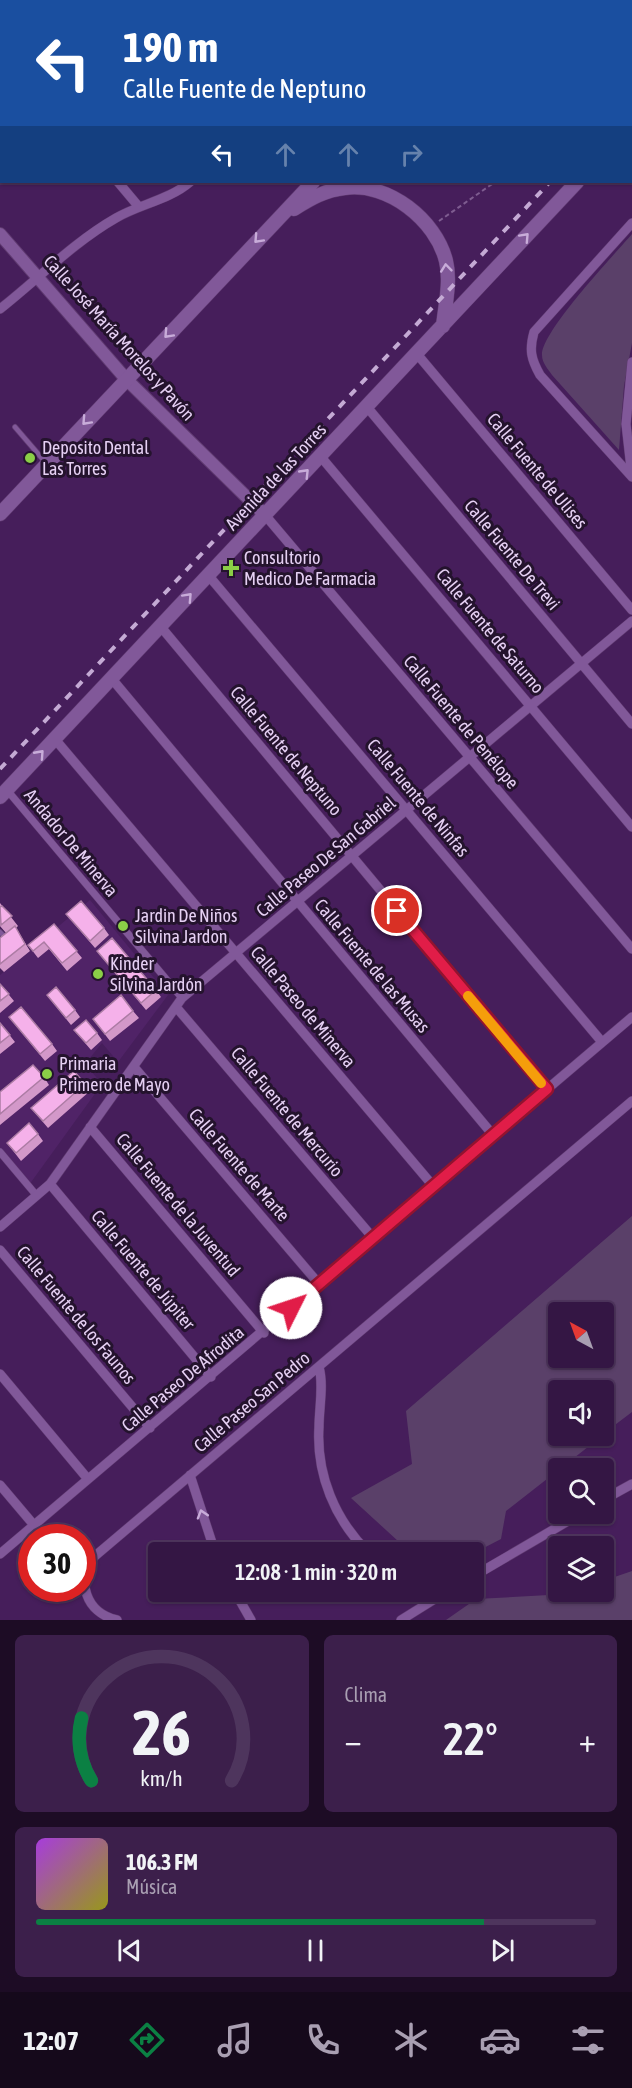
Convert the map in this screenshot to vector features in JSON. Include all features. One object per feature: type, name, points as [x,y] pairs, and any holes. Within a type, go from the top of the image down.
[{"type":"main road","points":[[0,514],[312,183]]},
{"type":"main road","name":"Avenida de las Torres","points":[[3,793],[576,183]]},
{"type":"main road","points":[[277,219],[317,194],[346,188],[368,188],[395,199],[429,228],[446,262],[447,294],[442,326]]},
{"type":"street","points":[[119,183],[139,207]]},
{"type":"street","points":[[0,309],[91,234],[117,217],[168,196],[188,183]]},
{"type":"street","points":[[632,223],[534,332],[530,349],[540,375],[632,477]]},
{"type":"street","name":"Calle José María Morelos y Pavón","points":[[0,234],[126,379],[265,515]]},
{"type":"street","name":"Calle Fuente de Ulises","points":[[417,354],[632,610]]},
{"type":"street","points":[[632,362],[626,424],[632,477]]},
{"type":"street","name":"Calle Fuente De Trevi","points":[[367,407],[632,724]]},
{"type":"street","name":"Calle Fuente de Saturno","points":[[321,457],[632,827]]},
{"type":"street","name":"Calle Fuente de Penélope","points":[[265,515],[632,949]]},
{"type":"street","name":"Calle Fuente de Ninfas","points":[[208,575],[602,1042]]},
{"type":"street","name":"Calle Paseo De San Gabriel","points":[[0,1227],[50,1184],[182,998],[632,621]]},
{"type":"street","name":"Calle Fuente de Neptuno","points":[[161,627],[547,1089]]},
{"type":"street","name":"Calle Fuente de las Musas","points":[[112,679],[493,1135]]},
{"type":"street","name":"Calle Paseo de Minerva","points":[[54,738],[434,1187]]},
{"type":"street","name":"Andador De Minerva","points":[[3,793],[182,998]]},
{"type":"street","name":"Calle Fuente de Mercurio","points":[[176,1007],[374,1239]]},
{"type":"street","name":"Calle Paseo De Afrodita","points":[[33,1524],[264,1333],[632,1017]]},
{"type":"street","name":"Calle Fuente de Marte","points":[[134,1067],[320,1284]]},
{"type":"street","name":"Calle Paseo San Pedro","points":[[117,1620],[106,1618],[92,1607],[86,1594],[84,1576],[91,1561],[632,1101]]},
{"type":"street","name":"Calle Fuente de la Juventud","points":[[90,1126],[264,1333]]},
{"type":"street","points":[[0,1152],[37,1196]]},
{"type":"street","name":"Calle Fuente de Júpiter","points":[[50,1184],[211,1377]]},
{"type":"street","name":"Calle Fuente de los Faunos","points":[[0,1250],[150,1428]]},
{"type":"street","points":[[320,1367],[318,1437],[321,1470],[342,1521],[360,1542]]},
{"type":"street","points":[[0,1374],[87,1478]]},
{"type":"street","points":[[190,1475],[212,1542]]},
{"type":"street","points":[[614,1494],[632,1484]]},
{"type":"street","points":[[0,1485],[33,1524]]},
{"type":"street","points":[[484,1570],[563,1524]]},
{"type":"street","name":"Calle Paseo De Afrodita","points":[[0,1554],[18,1538]]},
{"type":"street","points":[[241,1602],[251,1620]]},
{"type":"street","points":[[401,1620],[428,1602]]},
{"type":"lane","points":[[15,427],[47,464]]},
{"type":"path","points":[[429,228],[494,183]]},
{"type":"shaded area","points":[[632,234],[632,343],[624,386],[619,450],[552,375],[542,355],[553,329],[565,312]]},
{"type":"shaded area","points":[[90,900],[168,995],[118,1062],[102,1043],[85,1064],[102,1084],[29,1185],[0,1149],[0,975]]},
{"type":"shaded area","points":[[632,1216],[632,1412],[614,1426],[614,1380],[548,1380],[548,1446],[589,1446],[574,1458],[548,1458],[548,1478],[506,1511],[501,1539],[484,1548],[484,1542],[399,1542],[351,1498],[412,1464],[406,1411]]},
{"type":"shaded area","points":[[632,1571],[632,1620],[446,1620],[472,1602],[484,1602],[484,1599],[548,1595],[548,1602],[614,1602],[614,1577]]},
{"type":"building","points":[[81,901],[104,928],[90,941],[66,914]]},
{"type":"building","points":[[2,906],[12,916],[1,925],[0,907]]},
{"type":"building","points":[[54,924],[77,951],[62,963],[44,942],[33,951],[28,945]]},
{"type":"building","points":[[15,926],[25,944],[0,964],[0,938]]},
{"type":"building","points":[[112,938],[156,990],[141,1003],[97,951]]},
{"type":"building","points":[[0,984],[9,994],[0,1001]]},
{"type":"building","points":[[56,987],[75,1010],[66,1018],[47,995]]},
{"type":"building","points":[[121,995],[133,1011],[105,1034],[93,1019]]},
{"type":"building","points":[[21,1007],[52,1044],[40,1054],[9,1017]]},
{"type":"building","points":[[86,1020],[97,1033],[86,1043],[74,1030]]},
{"type":"building","points":[[0,1023],[10,1035],[0,1043]]},
{"type":"building","points":[[33,1065],[44,1077],[0,1114],[0,1092]]},
{"type":"building","points":[[74,1071],[85,1084],[43,1121],[31,1108]]},
{"type":"building","points":[[29,1123],[38,1134],[16,1153],[7,1143]]},
{"type":"railway","points":[[0,769],[549,183]]},
{"type":"slow traffic","points":[[468,996],[541,1083]]},
{"type":"place","name":"Deposito Dental Las Torres","points":[[30,458]]},
{"type":"place","name":"Consultorio Medico De Farmacia","points":[[231,568]]},
{"type":"place","name":"Jardin De Niños Silvina Jardon","points":[[123,926]]},
{"type":"place","name":"Kinder Silvina Jardón","points":[[98,974]]},
{"type":"place","name":"Primaria Primero de Mayo","points":[[47,1074]]},
{"type":"route","points":[[291,1308],[547,1089],[397,911]]}]
